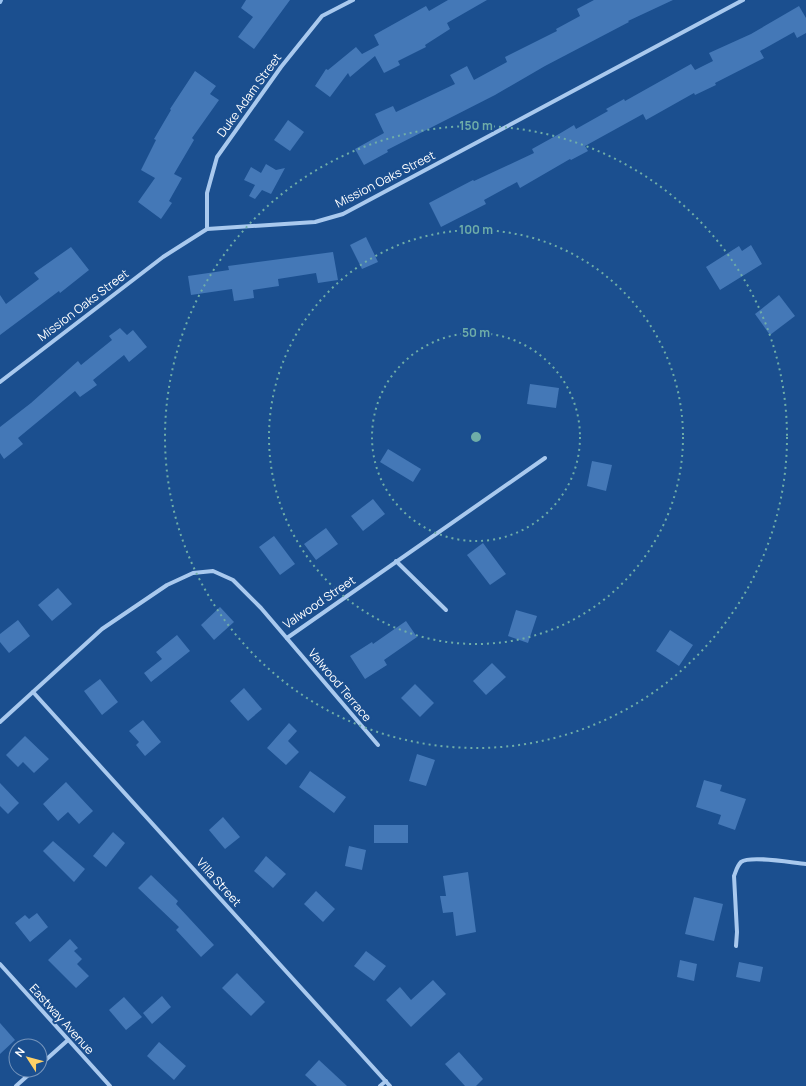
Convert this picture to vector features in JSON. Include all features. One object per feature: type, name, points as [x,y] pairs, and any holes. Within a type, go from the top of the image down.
[{"type":"street","name":"Duke Adam Street","points":[[207,229],[207,193],[217,157],[281,67],[322,16],[353,0]]},
{"type":"street","name":"Mission Oaks Street","points":[[0,382],[163,257],[207,229],[315,222],[343,214],[743,0]]},
{"type":"street","name":"Valwood Street","points":[[0,722],[102,629],[167,585],[193,573],[214,571],[233,580],[262,608],[287,638],[545,458]]},
{"type":"street","points":[[396,561],[446,610]]},
{"type":"street","name":"Valwood Terrace","points":[[287,638],[378,745]]},
{"type":"street","name":"Villa Street","points":[[33,692],[390,1086]]},
{"type":"street","points":[[736,946],[737,932],[734,876],[737,867],[742,861],[752,859],[806,864]]},
{"type":"street","name":"Eastway Avenue","points":[[0,964],[110,1086]]},
{"type":"street","points":[[48,1058],[68,1040]]},
{"type":"street","points":[[16,1086],[25,1078]]},
{"type":"street","points":[[380,1086],[386,1081]]},
{"type":"building","points":[[246,0],[290,0],[254,49],[238,37],[253,17],[241,8]]},
{"type":"building","points":[[448,0],[487,0],[447,23],[450,29],[425,45],[426,47],[398,61],[400,65],[384,73],[375,56],[350,77],[348,73],[330,97],[315,86],[326,69],[328,70],[356,47],[362,54],[379,45],[374,35],[426,6],[429,11]]},
{"type":"building","points":[[594,0],[673,0],[628,21],[629,22],[545,66],[495,95],[387,150],[388,152],[364,165],[355,149],[384,133],[375,114],[393,106],[396,112],[455,84],[450,75],[467,66],[474,80],[507,62],[505,57],[557,31],[556,29],[580,16],[577,9]]},
{"type":"building","points":[[799,6],[806,18],[806,33],[797,38],[794,32],[760,51],[764,58],[715,83],[716,85],[695,95],[694,93],[646,120],[643,114],[585,146],[588,151],[571,160],[570,159],[520,188],[517,182],[484,200],[486,204],[441,227],[429,203],[473,180],[474,181],[534,153],[532,149],[574,125],[576,129],[608,111],[606,109],[624,99],[625,101],[691,64],[695,70],[713,61],[709,53],[751,34]]},
{"type":"building","points":[[195,71],[216,86],[210,94],[219,100],[192,138],[194,140],[174,174],[182,178],[169,201],[172,203],[161,219],[138,202],[155,178],[141,170],[156,140],[154,139],[171,110],[170,109]]},
{"type":"building","points":[[288,120],[304,132],[290,151],[274,140]]},
{"type":"building","points":[[266,164],[276,170],[285,168],[271,194],[262,190],[255,199],[249,196],[255,185],[244,180],[251,167],[261,173]]},
{"type":"building","points":[[366,237],[378,262],[362,269],[350,245]]},
{"type":"building","points":[[751,245],[762,264],[720,290],[706,267],[739,246],[742,251]]},
{"type":"building","points":[[71,247],[89,270],[60,293],[59,291],[0,335],[0,295],[6,304],[39,279],[34,273]]},
{"type":"building","points":[[333,252],[338,280],[318,283],[316,273],[278,279],[279,286],[253,290],[254,298],[234,301],[232,289],[191,295],[188,276],[229,270],[228,266]]},
{"type":"building","points":[[779,295],[795,316],[770,335],[755,314]]},
{"type":"building","points":[[120,328],[127,335],[133,330],[147,347],[129,362],[124,355],[93,380],[97,385],[80,397],[75,391],[18,438],[23,444],[4,459],[0,453],[0,427],[31,403],[78,361],[81,365],[112,340],[109,336]]},
{"type":"building","points":[[530,384],[559,388],[556,408],[527,404]]},
{"type":"building","points":[[388,449],[421,469],[413,482],[380,462]]},
{"type":"building","points":[[592,461],[612,465],[606,491],[587,486]]},
{"type":"building","points":[[373,499],[385,514],[363,531],[351,516]]},
{"type":"building","points":[[326,528],[338,544],[316,560],[304,544]]},
{"type":"building","points":[[274,536],[295,564],[280,575],[259,547]]},
{"type":"building","points":[[483,543],[506,574],[490,585],[467,555]]},
{"type":"building","points":[[58,588],[72,604],[52,621],[38,605]]},
{"type":"building","points":[[220,607],[234,622],[214,640],[201,625]]},
{"type":"building","points":[[516,610],[537,616],[528,643],[508,636]]},
{"type":"building","points":[[18,620],[30,636],[9,653],[0,642],[0,634]]},
{"type":"building","points":[[406,621],[417,637],[384,660],[387,665],[365,679],[350,656],[372,642],[373,644]]},
{"type":"building","points":[[670,630],[693,645],[679,666],[656,651]]},
{"type":"building","points":[[177,635],[190,651],[151,682],[144,673],[162,659],[156,652]]},
{"type":"building","points":[[492,663],[506,677],[486,695],[473,681]]},
{"type":"building","points":[[100,679],[118,702],[102,715],[84,691]]},
{"type":"building","points":[[415,684],[434,703],[420,717],[401,698]]},
{"type":"building","points":[[244,688],[262,709],[248,721],[230,701]]},
{"type":"building","points":[[143,720],[161,742],[145,756],[136,745],[139,742],[129,731]]},
{"type":"building","points":[[289,723],[297,731],[288,741],[299,752],[286,765],[267,748]]},
{"type":"building","points":[[25,736],[49,759],[34,773],[23,762],[18,767],[6,755]]},
{"type":"building","points":[[417,754],[435,760],[426,786],[409,781]]},
{"type":"building","points":[[310,771],[346,797],[334,813],[299,787]]},
{"type":"building","points":[[704,780],[722,785],[720,791],[746,799],[735,830],[718,824],[721,815],[696,807]]},
{"type":"building","points":[[66,782],[93,811],[79,824],[68,812],[58,821],[43,804]]},
{"type":"building","points":[[0,783],[19,803],[8,814],[0,806]]},
{"type":"building","points":[[223,817],[240,837],[225,849],[209,830]]},
{"type":"building","points":[[374,825],[408,825],[408,843],[374,843]]},
{"type":"building","points":[[113,832],[125,843],[106,867],[93,856]]},
{"type":"building","points":[[53,841],[85,869],[74,882],[43,851]]},
{"type":"building","points":[[349,846],[366,850],[362,870],[345,866]]},
{"type":"building","points":[[266,856],[286,874],[273,888],[254,871]]},
{"type":"building","points":[[468,872],[476,932],[456,936],[453,912],[443,913],[440,896],[446,896],[443,876]]},
{"type":"building","points":[[151,875],[178,901],[176,904],[214,945],[201,957],[176,930],[179,927],[138,888]]},
{"type":"building","points":[[316,891],[335,909],[323,922],[304,904]]},
{"type":"building","points":[[694,897],[723,904],[714,941],[685,934]]},
{"type":"building","points":[[37,913],[48,927],[30,942],[15,923],[25,915],[29,919]]},
{"type":"building","points":[[70,939],[78,948],[74,951],[82,959],[77,964],[89,976],[76,988],[48,960]]},
{"type":"building","points":[[366,951],[386,966],[374,981],[354,966]]},
{"type":"building","points":[[680,960],[697,964],[694,981],[677,977]]},
{"type":"building","points":[[739,962],[763,967],[760,982],[736,977]]},
{"type":"building","points":[[237,973],[265,1002],[251,1016],[222,988]]},
{"type":"building","points":[[433,980],[446,994],[411,1027],[386,1000],[400,987],[411,1000]]},
{"type":"building","points":[[162,996],[171,1007],[152,1024],[143,1013]]},
{"type":"building","points":[[124,997],[142,1017],[126,1030],[109,1010]]},
{"type":"building","points":[[0,1023],[13,1038],[8,1038],[8,1047],[0,1054]]},
{"type":"building","points":[[159,1042],[186,1066],[174,1080],[147,1056]]},
{"type":"building","points":[[459,1052],[483,1079],[476,1086],[465,1086],[445,1064]]},
{"type":"building","points":[[319,1060],[347,1086],[317,1086],[305,1075]]}]
